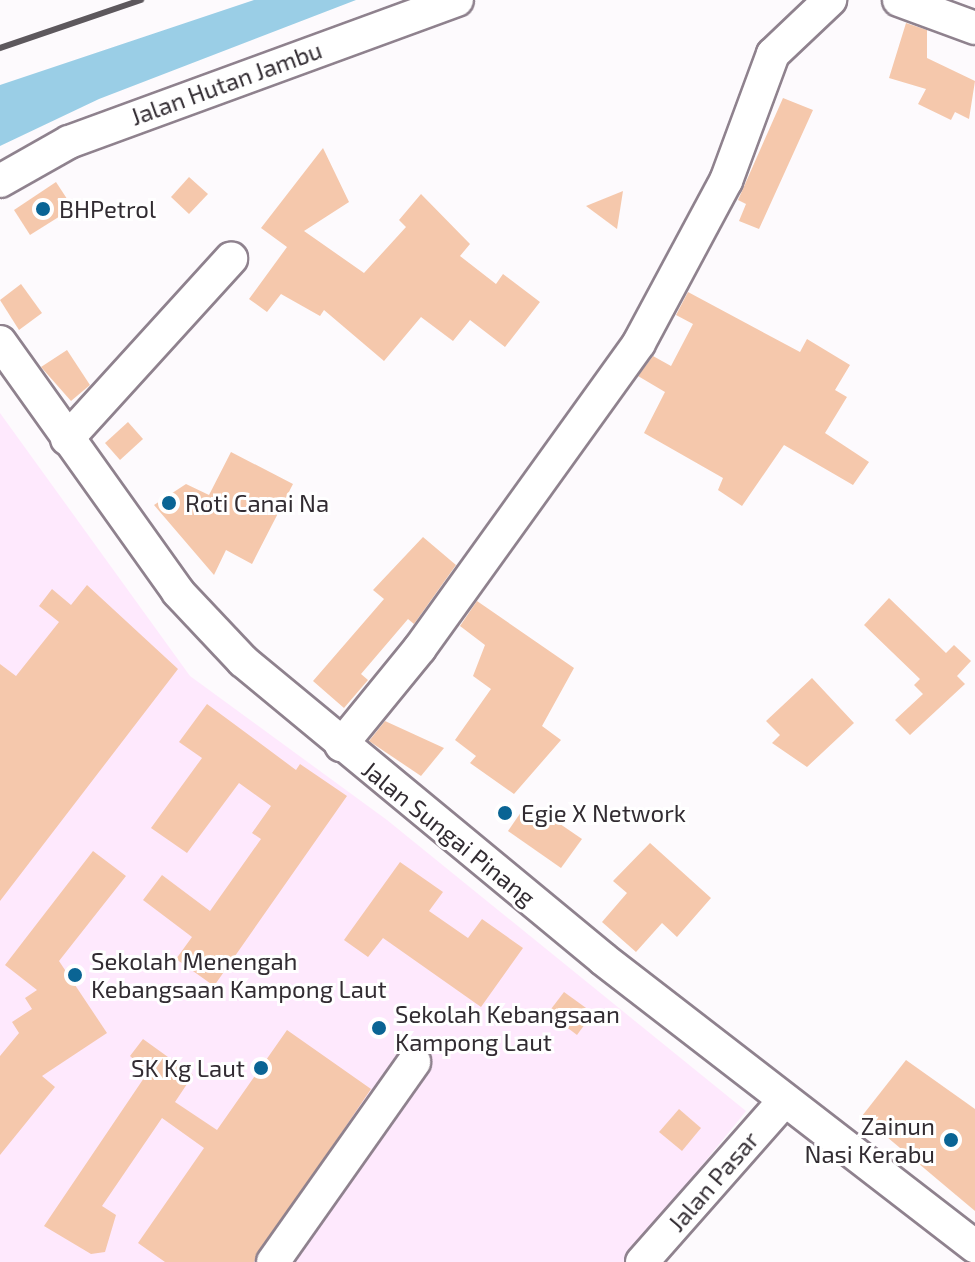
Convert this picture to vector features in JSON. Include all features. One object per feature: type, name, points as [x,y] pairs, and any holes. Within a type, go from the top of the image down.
[{"type":"street","name":"Jalan Hutan Jambu","points":[[0,181],[69,142],[457,0]]},
{"type":"street","points":[[341,745],[420,648],[639,343],[726,181],[773,54],[830,0]]},
{"type":"street","points":[[899,0],[975,28]]},
{"type":"street","points":[[67,439],[231,259]]},
{"type":"street","name":"Jalan Sungai Pinang","points":[[0,342],[178,592],[243,661],[341,745],[784,1101],[975,1247]]},
{"type":"street","points":[[273,1262],[414,1062]]},
{"type":"street","name":"Jalan Pasar","points":[[642,1262],[784,1101]]},
{"type":"shaded area","name":"Sekolah Kebangsaan Kampong Laut","points":[[0,413],[190,676],[387,820],[746,1111],[624,1262],[0,1262]]},
{"type":"water","points":[[254,0],[356,0],[99,99],[0,146],[0,85]]},
{"type":"building","points":[[906,23],[927,30],[927,58],[975,81],[969,119],[955,112],[951,120],[918,104],[926,89],[889,78]]},
{"type":"building","points":[[783,98],[813,110],[759,229],[739,221],[746,204],[738,200]]},
{"type":"building","points":[[323,148],[349,202],[304,231],[364,273],[406,227],[399,220],[421,194],[470,244],[460,256],[496,284],[503,274],[540,302],[505,347],[470,320],[453,341],[421,317],[384,361],[324,310],[320,316],[281,294],[267,312],[249,299],[287,247],[261,228]]},
{"type":"building","points":[[189,177],[208,194],[189,214],[171,197]]},
{"type":"building","name":"BHPetrol","points":[[56,182],[73,208],[30,235],[14,210]]},
{"type":"building","points":[[623,191],[617,229],[586,206]]},
{"type":"building","points":[[21,284],[42,313],[19,330],[0,300]]},
{"type":"building","points":[[688,292],[800,352],[807,339],[850,365],[835,390],[847,397],[825,433],[869,462],[853,485],[784,445],[742,506],[718,490],[723,478],[644,433],[665,392],[638,376],[653,356],[671,366],[693,324],[676,315]]},
{"type":"building","points":[[67,350],[90,385],[71,401],[41,367]]},
{"type":"building","points":[[128,422],[143,439],[120,460],[105,443]]},
{"type":"building","points":[[231,452],[293,484],[252,564],[226,550],[214,575],[154,505],[186,484],[209,495]]},
{"type":"building","points":[[423,537],[456,565],[414,624],[408,619],[361,674],[368,680],[344,708],[313,681],[384,599],[373,590]]},
{"type":"building","points":[[87,585],[178,669],[0,901],[0,664],[16,676],[59,622],[39,606],[52,589],[71,605]]},
{"type":"building","points":[[889,598],[946,653],[954,645],[971,661],[957,676],[965,684],[910,735],[895,720],[923,694],[914,685],[920,679],[864,625]]},
{"type":"building","points":[[477,601],[574,668],[542,726],[561,740],[514,794],[470,763],[476,756],[455,740],[491,689],[473,676],[485,645],[460,626]]},
{"type":"building","points":[[812,678],[854,723],[807,767],[772,743],[780,735],[766,721]]},
{"type":"building","points":[[207,704],[296,770],[300,764],[347,796],[214,986],[176,959],[192,937],[143,900],[162,875],[210,911],[261,839],[252,833],[271,806],[239,783],[187,853],[151,828],[202,758],[179,742]]},
{"type":"building","points":[[385,721],[444,748],[421,776],[369,741]]},
{"type":"building","points":[[528,802],[582,839],[561,868],[508,831]]},
{"type":"building","points":[[650,843],[711,898],[677,937],[662,923],[636,952],[602,922],[627,893],[613,881]]},
{"type":"building","points":[[93,851],[126,876],[59,961],[107,1033],[42,1076],[55,1087],[0,1155],[0,1056],[19,1033],[12,1022],[32,1009],[25,998],[37,990],[5,965]]},
{"type":"building","points":[[400,862],[443,892],[429,911],[468,938],[482,919],[523,948],[481,1007],[383,938],[368,957],[344,940]]},
{"type":"building","points":[[564,992],[593,1013],[577,1035],[548,1013]]},
{"type":"building","points":[[287,1030],[371,1089],[254,1262],[165,1262],[138,1243],[204,1148],[162,1118],[102,1206],[116,1215],[105,1252],[91,1254],[44,1226],[148,1072],[130,1056],[143,1039],[193,1075],[175,1102],[217,1130]]},
{"type":"building","points":[[906,1060],[975,1109],[975,1211],[862,1116]]},
{"type":"building","points":[[679,1109],[701,1128],[682,1151],[659,1132]]},
{"type":"railway","points":[[0,48],[141,0]]},
{"type":"place","name":"BHPetrol","points":[[43,209]]},
{"type":"place","name":"Roti Canai Na","points":[[169,503]]},
{"type":"place","name":"Egie X Network","points":[[505,813]]},
{"type":"place","name":"Sekolah Menengah Kebangsaan Kampong Laut","points":[[75,975]]},
{"type":"place","name":"Sekolah Kebangsaan Kampong Laut","points":[[379,1028]]},
{"type":"place","name":"SK Kg Laut","points":[[261,1068]]},
{"type":"place","name":"Zainun Nasi Kerabu","points":[[951,1140]]}]
